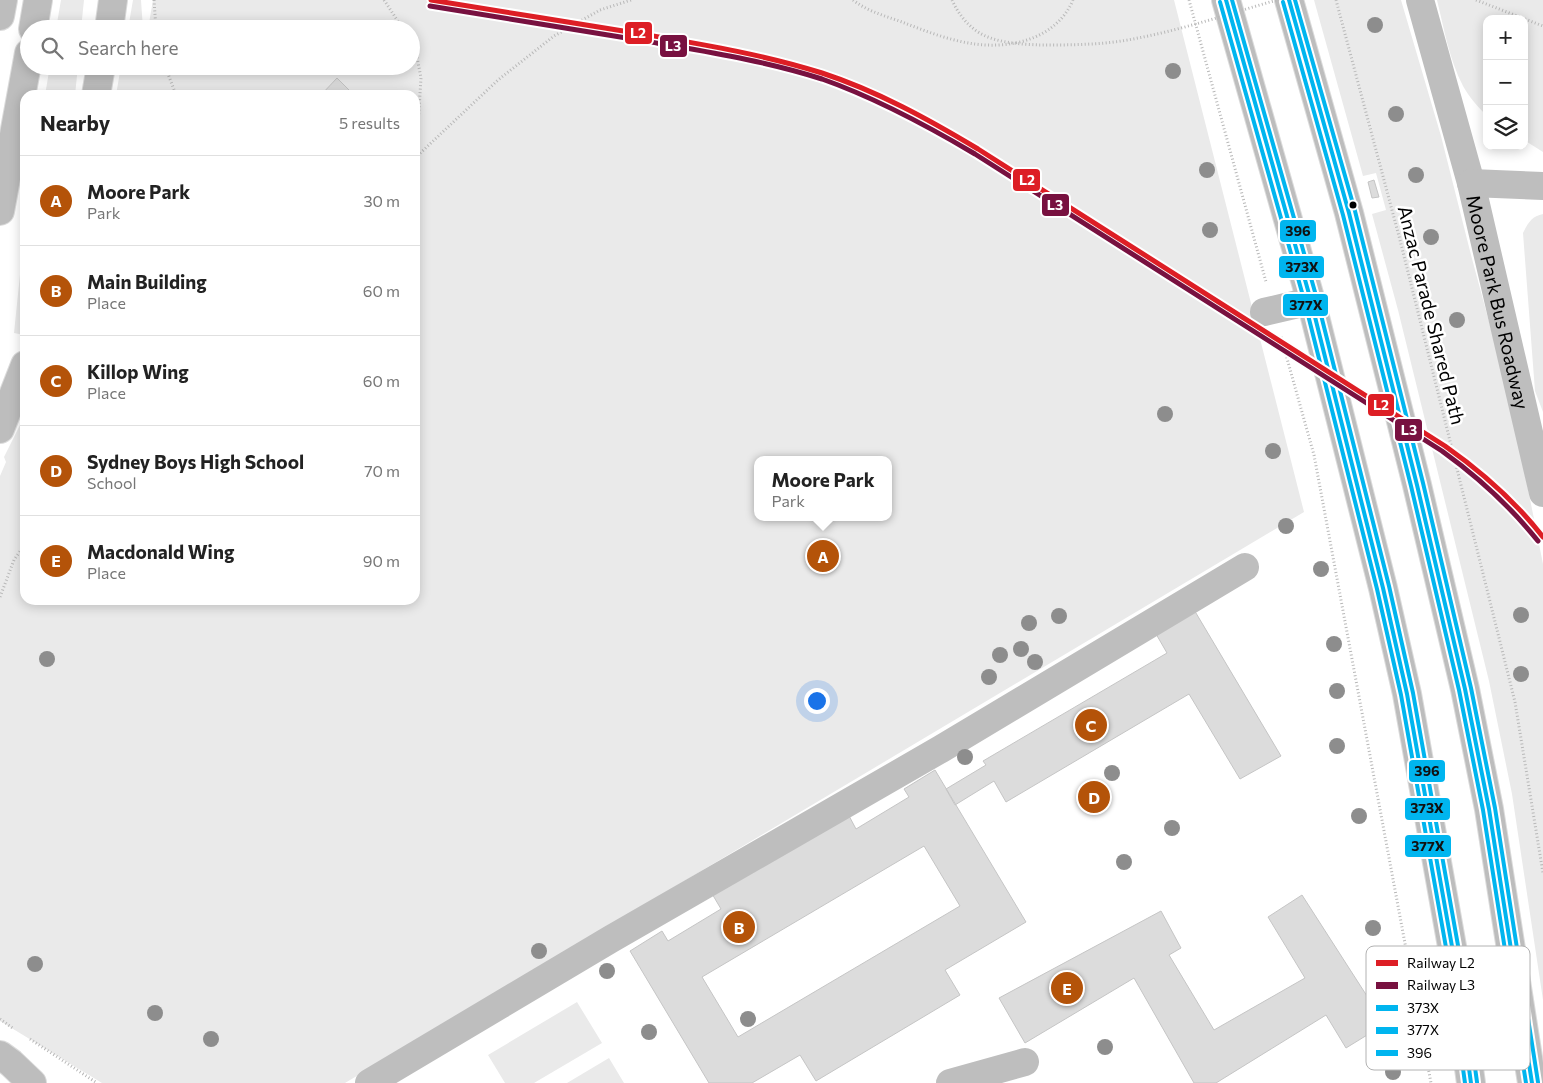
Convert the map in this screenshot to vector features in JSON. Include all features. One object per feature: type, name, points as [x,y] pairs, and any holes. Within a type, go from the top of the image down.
[{"type":"main road","points":[[0,16],[3,0]]},
{"type":"main road","points":[[35,20],[38,0]]},
{"type":"main road","points":[[110,20],[113,0]]},
{"type":"main road","points":[[1226,0],[1311,301],[1383,588],[1407,694],[1452,946]]},
{"type":"main road","points":[[1289,0],[1354,231],[1465,689],[1489,809],[1510,946]]},
{"type":"main road","points":[[22,90],[25,75]]},
{"type":"main road","points":[[97,90],[99,75]]},
{"type":"main road","points":[[0,210],[20,102]]},
{"type":"main road","points":[[0,430],[20,379]]},
{"type":"main road","points":[[0,1056],[11,1063],[32,1083]]},
{"type":"main road","points":[[1469,1070],[1471,1083]]},
{"type":"main road","points":[[1530,1070],[1532,1083]]},
{"type":"lane","name":"Moore Park Bus Roadway","points":[[1420,0],[1471,182],[1542,484]]},
{"type":"lane","name":"Moore Park Bus Roadway","points":[[1471,182],[1543,186]]},
{"type":"lane","points":[[1268,311],[1311,301]]},
{"type":"lane","points":[[369,1083],[611,939],[941,749],[1245,567]]},
{"type":"lane","points":[[950,1083],[1025,1062]]},
{"type":"path","points":[[154,0],[155,20]]},
{"type":"path","points":[[384,0],[397,20]]},
{"type":"path","points":[[420,153],[498,80],[554,36],[600,10],[631,0]]},
{"type":"path","points":[[853,0],[862,7],[916,28],[974,44],[992,45],[1020,42],[1041,35],[1058,23],[1073,0]]},
{"type":"path","points":[[952,0],[956,10],[966,22],[988,37],[1015,43],[1054,45],[1108,43],[1138,38],[1277,0]]},
{"type":"path","points":[[1190,0],[1268,311],[1314,455],[1405,946]]},
{"type":"path","name":"Anzac Parade Shared Path","points":[[1336,0],[1400,240],[1515,702],[1543,873]]},
{"type":"path","points":[[1476,0],[1543,26]]},
{"type":"path","points":[[420,73],[420,94]]},
{"type":"path","points":[[169,75],[174,90]]},
{"type":"path","points":[[0,597],[14,560],[20,551]]},
{"type":"path","points":[[0,1019],[16,1030]]},
{"type":"path","points":[[24,1035],[97,1083]]},
{"type":"path","points":[[1429,1070],[1431,1083]]},
{"type":"shaded area","points":[[61,0],[84,0],[82,20],[58,20]]},
{"type":"shaded area","points":[[133,0],[141,0],[142,20],[130,20]]},
{"type":"shaded area","points":[[153,0],[1174,0],[1304,512],[345,1083],[102,1083],[0,1021],[0,476],[6,462],[4,457],[20,425],[20,605],[420,605],[420,90],[117,90],[119,75],[420,75],[420,20],[150,20]]},
{"type":"shaded area","points":[[1314,0],[1401,0],[1441,136],[1499,359],[1521,454],[1543,564],[1543,1000],[1512,794],[1489,681],[1398,310],[1372,214],[1386,210],[1376,173],[1363,176]]},
{"type":"shaded area","points":[[1437,0],[1543,0],[1543,152],[1528,143],[1528,15],[1483,15],[1483,112],[1463,86],[1447,43]]},
{"type":"shaded area","points":[[48,75],[77,75],[76,90],[46,90]]},
{"type":"shaded area","points":[[1543,214],[1543,412],[1535,391],[1523,233],[1531,220]]},
{"type":"shaded area","points":[[20,275],[20,334],[14,333]]},
{"type":"shaded area","points":[[577,1002],[602,1043],[534,1083],[505,1083],[488,1055]]},
{"type":"shaded area","points":[[609,1058],[624,1083],[567,1083]]},
{"type":"building","points":[[337,78],[349,90],[326,90]]},
{"type":"building","points":[[1374,180],[1379,197],[1372,198],[1368,182]]},
{"type":"building","points":[[1190,603],[1281,756],[1240,779],[1189,694],[1006,802],[994,781],[955,805],[946,789],[986,765],[983,761],[1167,653],[1152,627]]},
{"type":"building","points":[[935,770],[1026,922],[945,970],[960,995],[816,1081],[800,1055],[752,1083],[709,1083],[630,951],[662,931],[668,941],[721,909],[711,892],[847,812],[856,829],[909,797],[904,789]],"holes":[[[924,846],[960,906],[738,1037],[702,977]]]},
{"type":"building","points":[[1302,895],[1366,994],[1366,1036],[1346,1048],[1326,1015],[1216,1083],[1194,1083],[1134,978],[1025,1043],[999,998],[1161,911],[1181,948],[1169,955],[1214,1030],[1305,978],[1268,917]]},
{"type":"rail line","name":"L2","points":[[431,0],[735,51],[822,73],[882,97],[978,149],[1445,446],[1497,488],[1521,511],[1543,537]]},
{"type":"rail line","name":"L3","points":[[430,6],[651,42],[758,62],[822,79],[881,103],[975,154],[1442,451],[1493,493],[1538,541]]},
{"type":"transit line","name":"373X","points":[[1226,0],[1311,301],[1383,588],[1407,694],[1452,946]]},
{"type":"transit line","name":"396","points":[[1232,0],[1317,299],[1389,586],[1413,693],[1458,946]]},
{"type":"transit line","name":"373X","points":[[1289,0],[1349,213],[1417,485],[1465,689],[1489,809],[1510,946]]},
{"type":"transit line","name":"396","points":[[1295,0],[1355,211],[1423,483],[1471,688],[1495,808],[1517,946]]},
{"type":"transit line","name":"377X","points":[[1220,2],[1305,303],[1377,589],[1401,695],[1446,946]]},
{"type":"transit line","name":"377X","points":[[1283,2],[1343,215],[1411,486],[1459,690],[1483,810],[1504,946]]},
{"type":"transit line","name":"396","points":[[1530,1031],[1538,1082]]},
{"type":"transit line","name":"377X","points":[[1463,1070],[1465,1083]]},
{"type":"transit line","name":"373X","points":[[1469,1070],[1471,1083]]},
{"type":"transit line","name":"396","points":[[1475,1070],[1477,1082]]},
{"type":"transit line","name":"377X","points":[[1524,1070],[1526,1083]]},
{"type":"transit line","name":"373X","points":[[1530,1070],[1532,1083]]},
{"type":"place","name":"Moore Park","points":[[823,556]]},
{"type":"place","name":"Killop Wing","points":[[1091,725]]},
{"type":"place","name":"Sydney Boys High School","points":[[1094,797]]},
{"type":"place","name":"Main Building","points":[[739,927]]},
{"type":"place","name":"Macdonald Wing","points":[[1067,988]]}]
